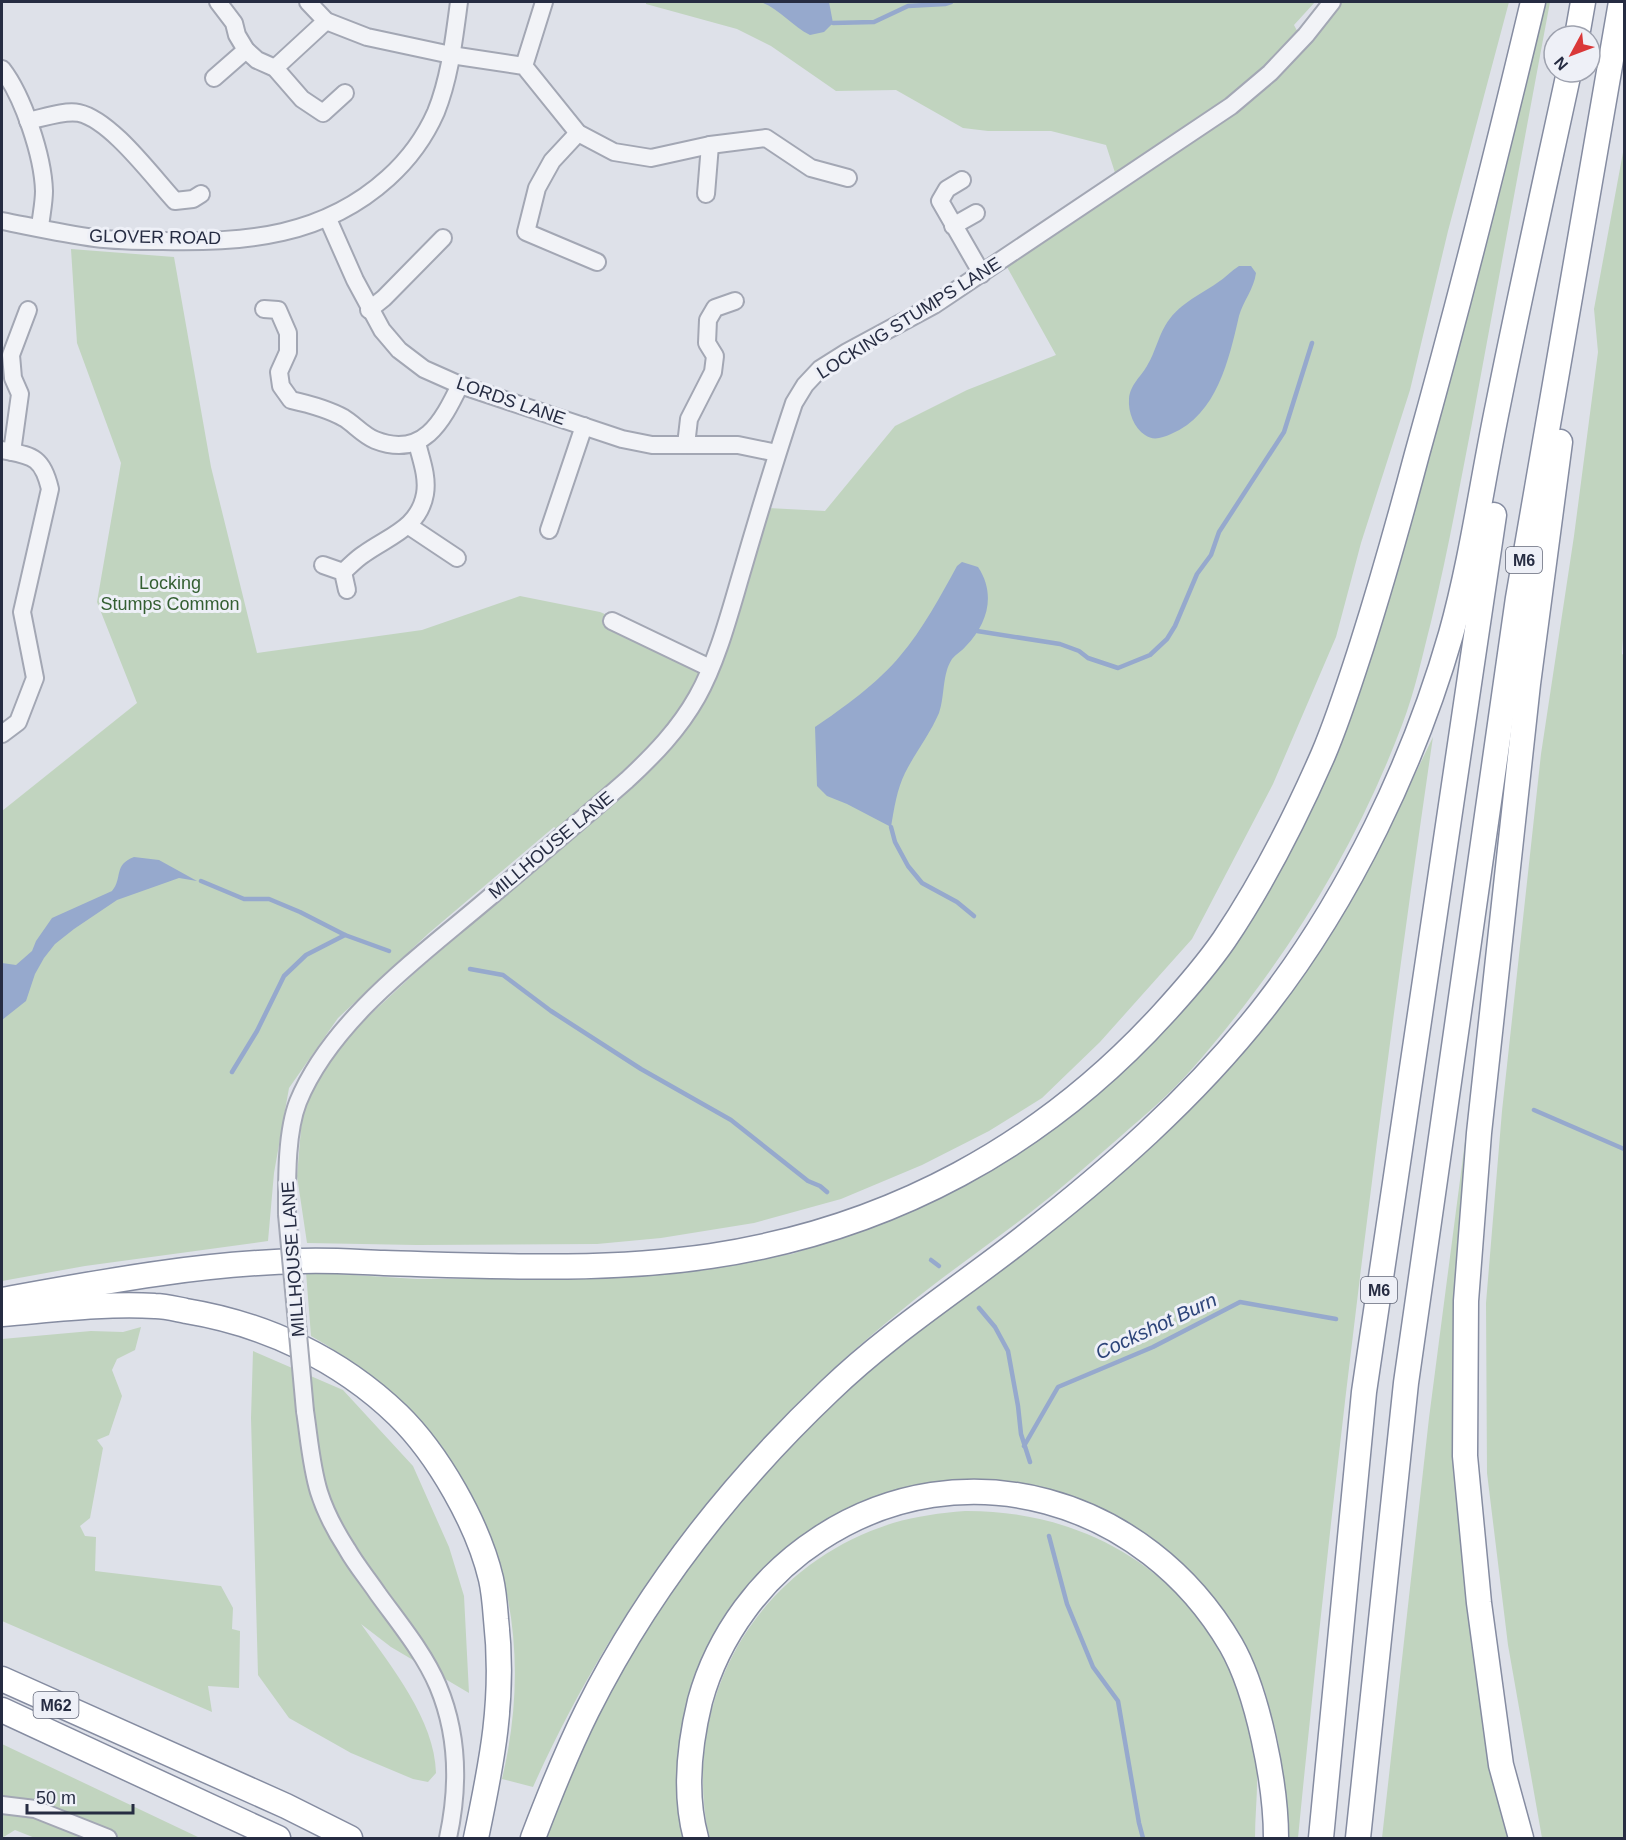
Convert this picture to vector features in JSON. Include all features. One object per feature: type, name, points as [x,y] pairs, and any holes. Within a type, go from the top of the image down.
[{"type":"highway","points":[[2,1300],[170,1272],[250,1263],[309,1260],[618,1266],[706,1257],[770,1246],[857,1220],[928,1190],[985,1161],[1038,1128],[1092,1084],[1136,1044],[1188,986],[1223,941],[1271,862],[1325,750],[1350,683],[1374,607],[1418,451],[1475,237],[1533,2]]},
{"type":"highway","points":[[1579,24],[1583,2]]},
{"type":"highway","name":"M6","points":[[1358,1839],[1406,1383],[1518,598],[1621,2]]},
{"type":"highway","points":[[1521,1839],[1502,1765],[1479,1603],[1464,1456],[1466,1301],[1479,1133],[1528,684],[1612,44]]},
{"type":"highway","points":[[533,1839],[556,1778],[588,1709],[647,1605],[729,1495],[838,1383],[924,1312],[1077,1196],[1133,1148],[1168,1114],[1267,1004],[1311,941],[1348,880],[1408,759],[1433,692],[1452,630],[1475,533],[1497,408],[1567,84]]},
{"type":"highway","name":"M6","points":[[1321,1839],[1364,1392],[1491,531],[1568,84]]},
{"type":"highway","points":[[2,1314],[95,1306],[156,1306],[222,1317],[274,1334],[345,1371],[398,1416],[428,1451],[457,1496],[478,1539],[491,1580],[500,1656],[499,1706],[493,1756],[476,1839]]},
{"type":"highway","points":[[696,1839],[688,1772],[694,1726],[706,1679],[739,1618],[765,1583],[807,1546],[855,1518],[917,1498],[959,1491],[1007,1493],[1045,1500],[1086,1514],[1123,1533],[1151,1553],[1188,1585],[1232,1647],[1248,1684],[1262,1731],[1270,1775],[1276,1839]]},
{"type":"highway","name":"M62","points":[[2,1679],[286,1806],[350,1839]]},
{"type":"highway","name":"M62","points":[[2,1710],[278,1839]]},
{"type":"highway","points":[[2,1716],[247,1839]]},
{"type":"street","points":[[218,2],[234,23],[237,35],[246,50],[257,60],[275,68],[302,99],[322,113],[345,93]]},
{"type":"street","points":[[308,2],[326,21],[367,37],[451,55],[524,66],[578,133],[614,152],[651,158],[710,145],[766,138],[811,168],[848,178]]},
{"type":"street","name":"GLOVER ROAD","points":[[2,221],[96,238],[199,242],[262,236],[312,225],[328,219],[376,189],[419,143],[435,113],[447,77],[459,2]]},
{"type":"street","points":[[524,66],[544,2]]},
{"type":"street","name":"LOCKING STUMPS LANE","points":[[710,668],[733,601],[777,453],[794,403],[805,385],[820,369],[934,305],[1231,106],[1270,73],[1332,2]]},
{"type":"street","points":[[275,68],[326,21]]},
{"type":"street","points":[[214,78],[246,50]]},
{"type":"street","points":[[2,69],[16,91],[42,168],[44,192],[40,228]]},
{"type":"street","points":[[28,121],[68,113],[86,116],[117,136],[170,206],[201,194]]},
{"type":"street","points":[[578,133],[552,161],[537,188],[526,232],[597,262]]},
{"type":"street","points":[[706,194],[710,145]]},
{"type":"street","points":[[962,180],[947,189],[940,201],[982,274]]},
{"type":"street","points":[[953,226],[976,213]]},
{"type":"street","name":"LORDS LANE","points":[[328,219],[369,310],[399,350],[424,369],[460,385],[622,439],[652,445],[738,445],[777,453]]},
{"type":"street","points":[[369,310],[384,298],[443,238]]},
{"type":"street","points":[[686,445],[689,419],[713,372],[715,356],[707,343],[708,320],[715,308],[735,301]]},
{"type":"street","points":[[264,309],[278,310],[288,333],[288,352],[279,372],[281,386],[291,400],[315,405],[343,418],[373,439],[392,444],[417,443],[433,431],[445,416],[460,385]]},
{"type":"street","points":[[2,734],[18,722],[35,678],[22,612],[50,489],[46,474],[39,463],[29,455],[7,451],[20,394],[13,378],[11,355],[28,310]]},
{"type":"street","points":[[549,530],[584,426]]},
{"type":"street","points":[[343,572],[362,555],[409,526],[419,511],[425,493],[424,473],[417,443]]},
{"type":"street","points":[[409,526],[457,558]]},
{"type":"street","points":[[323,565],[343,572]]},
{"type":"street","points":[[343,572],[347,590]]},
{"type":"street","points":[[612,621],[710,668]]},
{"type":"street","name":"MILLHOUSE LANE","points":[[448,1839],[454,1810],[456,1758],[453,1734],[438,1685],[421,1656],[347,1549],[319,1493],[305,1411],[288,1214],[289,1145],[297,1104],[327,1049],[374,998],[659,750],[698,696],[710,668]]},
{"type":"street","points":[[2,1805],[35,1809],[108,1839]]},
{"type":"green space","name":"Locking Stumps Common","points":[[646,2],[1315,2],[1294,25],[1305,46],[1342,2],[1509,2],[1448,231],[1410,390],[1361,543],[1336,637],[1273,784],[1192,939],[1100,1042],[1042,1098],[989,1131],[922,1165],[841,1199],[754,1223],[661,1238],[597,1244],[307,1243],[297,1176],[303,1105],[340,1043],[416,972],[569,839],[554,827],[429,933],[338,1018],[289,1088],[274,1173],[268,1241],[85,1266],[2,1281],[2,811],[137,703],[97,602],[121,463],[77,343],[71,249],[174,257],[211,467],[257,653],[422,630],[520,596],[600,612],[679,646],[719,659],[768,508],[825,511],[895,426],[967,390],[1056,355],[1007,267],[1120,188],[1106,145],[1051,131],[988,131],[963,128],[896,90],[836,91],[771,46],[737,29],[646,4]]},
{"type":"green space","points":[[1543,2],[1550,2],[1546,24],[1542,24],[1542,45],[1472,423],[1431,622],[1415,687],[1402,725],[1383,772],[1338,864],[1285,950],[1224,1031],[1175,1087],[1054,1194],[919,1296],[844,1359],[789,1412],[737,1468],[689,1526],[645,1587],[604,1651],[533,1787],[502,1779],[513,1711],[514,1645],[504,1583],[485,1524],[456,1469],[417,1419],[368,1374],[311,1336],[306,1272],[417,1279],[582,1277],[739,1262],[792,1254],[873,1226],[1124,1065],[1314,793]]},
{"type":"green space","points":[[1624,147],[1624,623],[1622,654],[1624,655],[1624,1838],[1542,1838],[1508,1645],[1487,1473],[1486,1303],[1502,1111],[1541,754],[1574,536],[1598,352],[1594,309]]},
{"type":"green space","points":[[1433,737],[1394,1012],[1359,1287],[1298,1838],[1283,1838],[1283,1793],[1278,1741],[1265,1691],[1243,1644],[1214,1600],[1197,1581],[1136,1532],[936,1488],[754,1583],[678,1796],[683,1838],[539,1838],[614,1673],[721,1517],[859,1375],[1103,1186],[1365,873]]},
{"type":"green space","points":[[1472,1088],[1459,1286],[1509,1838],[1382,1838],[1429,1418]]},
{"type":"green space","points":[[141,1327],[135,1350],[117,1359],[112,1370],[122,1396],[109,1435],[97,1440],[103,1448],[90,1518],[80,1526],[85,1536],[96,1537],[95,1571],[221,1586],[233,1608],[232,1629],[240,1631],[239,1688],[208,1686],[212,1712],[2,1621],[2,1339],[91,1331],[123,1332]]},
{"type":"green space","points":[[253,1351],[343,1390],[413,1466],[449,1547],[464,1596],[469,1693],[391,1647],[361,1624],[398,1676],[420,1714],[434,1753],[436,1773],[428,1782],[413,1779],[351,1753],[289,1718],[258,1675],[251,1418]]},
{"type":"green space","points":[[965,1511],[1019,1515],[1070,1528],[1117,1549],[1158,1577],[1194,1613],[1223,1655],[1244,1703],[1257,1767],[1255,1838],[709,1838],[703,1786],[706,1736],[718,1689],[739,1644],[767,1605],[802,1571],[845,1543],[893,1523],[929,1515]]},
{"type":"green space","points":[[2,1744],[200,1838],[35,1838],[15,1830],[2,1838]]},
{"type":"water","points":[[761,2],[829,2],[833,23],[824,32],[810,35]]},
{"type":"water","points":[[1239,266],[1251,266],[1256,273],[1241,311],[1225,367],[1210,400],[1200,414],[1187,425],[1164,437],[1148,437],[1135,424],[1131,414],[1129,399],[1132,389],[1146,368],[1163,331],[1176,312]]},
{"type":"water","points":[[962,562],[978,567],[984,577],[988,598],[987,608],[974,637],[949,665],[939,713],[902,779],[891,827],[827,796],[817,786],[815,727],[860,694],[892,665],[916,635],[957,566]]},
{"type":"water","points":[[134,857],[159,860],[197,881],[179,878],[117,900],[74,929],[55,944],[44,958],[35,974],[26,1001],[2,1020],[2,963],[16,965],[32,951],[52,918],[112,891],[123,864]]},
{"type":"waterway","points":[[833,23],[874,22],[908,6],[951,2]]},
{"type":"waterway","points":[[977,631],[1060,644],[1079,651],[1088,658],[1118,668],[1150,655],[1167,639],[1175,626],[1197,574],[1211,555],[1219,532],[1284,432],[1312,343]]},
{"type":"waterway","points":[[891,827],[895,842],[908,866],[922,883],[957,902],[974,916]]},
{"type":"waterway","points":[[201,881],[244,899],[269,899],[345,935],[389,951]]},
{"type":"waterway","points":[[232,1072],[257,1031],[284,976],[306,955],[345,935]]},
{"type":"waterway","points":[[470,969],[503,975],[551,1011],[641,1069],[731,1120],[808,1181],[827,1192]]},
{"type":"waterway","points":[[1534,1110],[1624,1149]]},
{"type":"waterway","points":[[931,1260],[939,1266]]},
{"type":"waterway","name":"Cockshot Burn","points":[[1024,1446],[1058,1387],[1153,1347],[1240,1302],[1336,1319]]},
{"type":"waterway","points":[[979,1308],[995,1327],[1008,1351],[1021,1434],[1030,1462]]},
{"type":"waterway","name":"Cockshot Burn","points":[[1049,1536],[1067,1604],[1093,1667],[1118,1701],[1143,1838]]}]
